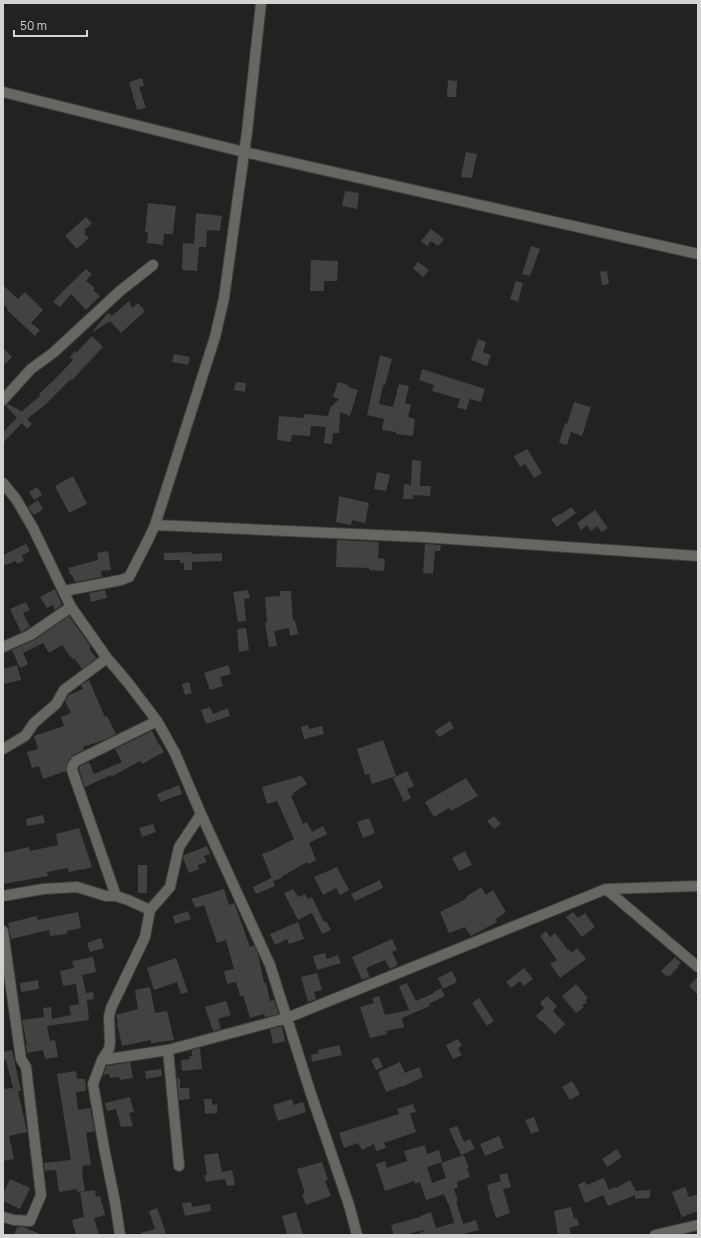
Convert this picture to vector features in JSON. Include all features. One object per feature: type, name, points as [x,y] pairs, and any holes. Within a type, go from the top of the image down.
[{"type":"street","points":[[64,591],[121,580],[129,577],[155,525],[215,337],[224,298],[244,152],[261,3]]},
{"type":"street","points":[[3,92],[244,152],[698,254]]},
{"type":"street","points":[[3,400],[31,369],[53,353],[120,291],[153,265]]},
{"type":"street","points":[[3,483],[16,499],[34,528],[71,607],[107,658],[157,721],[175,753],[201,814],[264,950],[349,1205],[357,1235]]},
{"type":"street","points":[[155,525],[421,537],[698,556]]},
{"type":"street","points":[[3,647],[30,635],[71,607]]},
{"type":"street","points":[[3,749],[25,736],[34,723],[56,704],[64,690],[107,658]]},
{"type":"street","points":[[116,896],[72,770],[73,764],[76,761],[157,721]]},
{"type":"street","points":[[120,1235],[93,1084],[102,1060],[109,1049],[109,1017],[111,1008],[144,937],[150,910],[170,887],[179,847],[201,814]]},
{"type":"street","points":[[102,1060],[168,1050],[287,1018],[606,889],[698,886]]},
{"type":"street","points":[[3,896],[42,889],[77,887],[106,896],[116,896],[150,910]]},
{"type":"street","points":[[606,889],[698,966]]},
{"type":"street","points":[[3,931],[22,1058],[26,1067],[41,1195],[30,1221],[14,1220],[3,1217]]},
{"type":"street","points":[[168,1050],[179,1166]]},
{"type":"street","points":[[655,1235],[698,1224]]},
{"type":"building","points":[[142,78],[144,86],[139,87],[146,108],[137,110],[129,82]]},
{"type":"building","points":[[448,80],[457,81],[456,97],[447,97]]},
{"type":"building","points":[[466,152],[477,154],[472,178],[461,177]]},
{"type":"building","points":[[345,191],[359,193],[357,209],[342,206]]},
{"type":"building","points":[[148,203],[176,206],[173,234],[164,234],[163,245],[147,243],[148,232],[145,232]]},
{"type":"building","points":[[196,213],[222,216],[220,231],[207,230],[206,247],[199,247],[197,271],[182,270],[183,243],[194,244]]},
{"type":"building","points":[[86,217],[92,223],[84,230],[86,232],[84,233],[89,238],[77,249],[65,236]]},
{"type":"building","points":[[431,229],[444,239],[438,246],[431,241],[427,246],[421,241]]},
{"type":"building","points":[[531,246],[540,249],[530,276],[522,274]]},
{"type":"building","points":[[311,260],[338,261],[337,281],[324,281],[324,291],[310,291]]},
{"type":"building","points":[[418,262],[429,270],[423,277],[413,268]]},
{"type":"building","points":[[86,269],[92,274],[86,281],[95,288],[93,290],[100,296],[86,310],[71,294],[60,307],[53,302],[63,291]]},
{"type":"building","points":[[607,271],[609,284],[602,285],[600,272]]},
{"type":"building","points":[[516,281],[523,283],[518,302],[510,299]]},
{"type":"building","points":[[3,285],[18,299],[25,292],[43,310],[31,323],[40,330],[35,336],[7,310],[8,309],[3,304]]},
{"type":"building","points":[[129,301],[132,308],[138,303],[145,311],[121,333],[110,321],[93,332],[108,313],[112,316]]},
{"type":"building","points":[[92,336],[103,347],[72,380],[71,379],[45,405],[27,419],[32,424],[27,429],[22,423],[3,443],[3,432],[17,418],[6,406],[8,404],[21,412],[40,396],[39,394],[73,360],[70,357],[75,351],[76,353]]},
{"type":"building","points":[[478,339],[486,342],[483,352],[491,355],[487,366],[471,360]]},
{"type":"building","points":[[3,348],[12,357],[3,366]]},
{"type":"building","points":[[174,354],[190,357],[188,365],[172,362]]},
{"type":"building","points":[[380,355],[392,359],[385,385],[383,385],[379,404],[393,407],[399,384],[409,386],[405,403],[411,405],[408,417],[415,419],[413,436],[396,434],[396,432],[382,430],[384,419],[367,415]]},
{"type":"building","points":[[422,369],[485,389],[481,402],[470,399],[466,410],[457,407],[460,399],[432,391],[434,385],[419,380]]},
{"type":"building","points":[[236,382],[246,383],[245,392],[234,390]]},
{"type":"building","points":[[338,382],[358,390],[350,416],[340,412],[339,433],[333,433],[332,444],[324,443],[326,427],[311,426],[310,436],[292,435],[291,442],[277,440],[279,416],[304,418],[304,414],[328,416],[330,408],[339,399],[333,397]]},
{"type":"building","points":[[574,402],[591,407],[582,436],[571,432],[567,445],[559,443],[565,423],[567,424]]},
{"type":"building","points":[[527,449],[542,473],[534,478],[525,464],[520,467],[514,456]]},
{"type":"building","points":[[412,460],[421,461],[420,486],[431,486],[430,496],[413,495],[413,499],[403,499],[404,484],[411,485]]},
{"type":"building","points":[[377,472],[390,475],[386,491],[374,489]]},
{"type":"building","points":[[73,476],[87,504],[69,513],[55,486]]},
{"type":"building","points":[[37,487],[42,495],[34,500],[29,492]]},
{"type":"building","points":[[339,496],[369,503],[365,523],[352,520],[351,525],[336,522]]},
{"type":"building","points":[[38,500],[43,509],[34,515],[28,507]]},
{"type":"building","points":[[571,507],[576,513],[557,527],[551,519],[559,514],[560,515]]},
{"type":"building","points":[[595,510],[608,528],[602,532],[597,526],[591,531],[587,525],[581,530],[577,523]]},
{"type":"building","points":[[337,540],[379,542],[378,558],[385,559],[384,571],[369,570],[369,568],[336,567]]},
{"type":"building","points":[[26,544],[30,551],[22,555],[24,561],[17,564],[16,561],[3,566],[3,555]]},
{"type":"building","points":[[425,544],[441,545],[440,551],[435,551],[433,574],[423,573]]},
{"type":"building","points":[[108,551],[111,570],[101,571],[102,577],[75,582],[72,575],[70,575],[68,568],[98,560],[97,553]]},
{"type":"building","points":[[192,552],[192,554],[222,553],[222,561],[192,562],[192,570],[184,570],[184,563],[180,563],[180,560],[164,560],[164,553]]},
{"type":"building","points":[[55,589],[62,605],[55,610],[53,605],[47,608],[40,597]]},
{"type":"building","points":[[105,590],[107,598],[91,602],[89,593]]},
{"type":"building","points":[[248,590],[250,598],[244,599],[246,621],[238,622],[233,592]]},
{"type":"building","points":[[280,591],[291,591],[293,621],[295,620],[298,634],[290,636],[289,628],[274,631],[277,646],[269,647],[265,623],[267,622],[265,597],[280,596]]},
{"type":"building","points":[[26,602],[30,610],[23,613],[30,627],[21,632],[10,609]]},
{"type":"building","points":[[69,616],[91,647],[89,648],[96,658],[82,669],[62,645],[49,653],[43,643],[23,653],[28,664],[20,668],[12,650],[34,640]]},
{"type":"building","points":[[246,628],[249,650],[239,652],[237,629]]},
{"type":"building","points":[[17,665],[21,680],[4,684],[3,669]]},
{"type":"building","points":[[228,665],[231,674],[220,677],[223,686],[210,690],[204,673]]},
{"type":"building","points":[[89,680],[105,717],[107,716],[116,734],[83,747],[84,750],[73,755],[68,761],[66,771],[43,779],[39,766],[32,768],[27,752],[38,749],[34,736],[64,726],[61,717],[71,713],[65,701],[69,695],[83,689],[81,685]]},
{"type":"building","points":[[189,682],[192,693],[185,695],[182,684]]},
{"type":"building","points":[[210,707],[213,714],[228,708],[230,716],[206,724],[201,710]]},
{"type":"building","points":[[450,721],[454,728],[439,737],[435,731]]},
{"type":"building","points":[[308,725],[309,729],[322,726],[324,734],[304,739],[301,727]]},
{"type":"building","points":[[152,731],[164,752],[142,764],[140,761],[111,777],[111,775],[85,787],[79,770],[80,766],[89,762],[94,774],[122,762],[115,749]]},
{"type":"building","points":[[383,740],[396,776],[372,784],[369,774],[365,775],[357,749]]},
{"type":"building","points":[[407,771],[414,786],[407,789],[411,798],[404,802],[393,778]]},
{"type":"building","points":[[301,775],[307,784],[291,796],[303,824],[307,822],[312,832],[323,826],[327,834],[309,843],[316,860],[308,864],[307,862],[281,877],[282,878],[273,881],[275,886],[256,894],[253,887],[271,878],[272,879],[262,854],[294,839],[277,801],[267,804],[262,787]]},
{"type":"building","points":[[466,778],[478,796],[451,811],[449,808],[434,817],[425,802]]},
{"type":"building","points":[[179,785],[182,794],[160,802],[157,794]]},
{"type":"building","points":[[43,815],[45,823],[27,826],[26,819]]},
{"type":"building","points":[[494,816],[501,824],[494,829],[487,821]]},
{"type":"building","points":[[369,818],[375,833],[363,838],[357,822]]},
{"type":"building","points":[[153,824],[156,832],[142,837],[139,828]]},
{"type":"building","points":[[79,828],[92,867],[69,872],[68,868],[47,872],[48,876],[3,884],[3,853],[29,847],[30,851],[58,845],[56,834]]},
{"type":"building","points":[[207,846],[210,854],[204,856],[207,862],[198,865],[199,869],[189,873],[183,858],[184,855]]},
{"type":"building","points":[[465,851],[472,865],[459,871],[452,858]]},
{"type":"building","points":[[138,865],[147,865],[147,893],[138,893]]},
{"type":"building","points":[[337,867],[349,890],[340,895],[336,888],[323,895],[314,877]]},
{"type":"building","points":[[380,880],[383,888],[355,901],[351,894]]},
{"type":"building","points":[[481,887],[486,895],[493,890],[506,912],[496,919],[497,922],[471,936],[465,927],[449,933],[440,912],[466,899],[466,897]]},
{"type":"building","points":[[224,889],[229,905],[235,903],[250,947],[254,945],[258,954],[264,983],[266,983],[270,1001],[274,1000],[279,1014],[265,1017],[264,1014],[250,1018],[243,995],[240,996],[236,982],[227,984],[224,971],[234,969],[226,940],[217,943],[204,905],[196,908],[191,899]]},
{"type":"building","points":[[293,889],[298,897],[305,894],[308,899],[312,897],[324,922],[326,921],[331,930],[322,934],[312,913],[298,920],[284,893]]},
{"type":"building","points":[[188,911],[191,919],[175,924],[173,916]]},
{"type":"building","points":[[78,912],[81,928],[67,931],[67,934],[50,936],[49,930],[11,939],[8,923],[37,916],[37,920]]},
{"type":"building","points":[[573,912],[578,918],[585,913],[595,927],[582,937],[566,917]]},
{"type":"building","points":[[298,922],[304,939],[289,944],[287,939],[275,945],[270,934]]},
{"type":"building","points":[[546,931],[550,937],[555,933],[572,953],[577,948],[586,959],[560,978],[550,964],[557,960],[540,936]]},
{"type":"building","points":[[101,938],[104,948],[90,952],[87,943]]},
{"type":"building","points":[[392,939],[397,950],[392,952],[398,965],[390,969],[385,960],[366,968],[370,977],[362,980],[352,957]]},
{"type":"building","points":[[325,953],[327,959],[338,955],[341,963],[317,970],[313,956]]},
{"type":"building","points":[[93,957],[96,972],[82,975],[86,993],[93,992],[94,999],[87,1000],[89,1020],[47,1026],[50,1041],[55,1040],[58,1057],[45,1059],[43,1050],[27,1053],[22,1020],[44,1017],[43,1008],[51,1007],[52,1019],[71,1015],[69,1006],[79,1004],[76,984],[63,986],[60,971],[74,968],[72,961]]},
{"type":"building","points":[[675,957],[681,963],[670,976],[669,975],[667,977],[661,971]]},
{"type":"building","points":[[176,958],[188,992],[181,994],[177,982],[154,990],[147,968]]},
{"type":"building","points":[[524,968],[533,979],[524,986],[520,981],[511,988],[506,982]]},
{"type":"building","points":[[452,971],[457,982],[443,989],[438,978]]},
{"type":"building","points":[[317,973],[322,990],[314,992],[316,999],[308,1002],[301,977]]},
{"type":"building","points":[[698,976],[698,995],[689,986]]},
{"type":"building","points":[[38,980],[39,989],[21,992],[20,983]]},
{"type":"building","points":[[407,983],[416,1001],[434,993],[441,988],[445,996],[429,1004],[430,1006],[402,1018],[404,1027],[386,1031],[387,1034],[370,1038],[360,1007],[374,1003],[372,998],[379,996],[385,1015],[409,1010],[399,986]]},
{"type":"building","points":[[576,984],[588,998],[585,1000],[587,1002],[582,1005],[584,1007],[576,1013],[562,996]]},
{"type":"building","points":[[150,987],[155,1013],[167,1011],[174,1040],[151,1043],[151,1040],[122,1046],[116,1015],[138,1009],[135,990]]},
{"type":"building","points":[[547,996],[557,1006],[553,1011],[565,1024],[555,1034],[536,1016],[544,1008],[540,1003]]},
{"type":"building","points":[[479,998],[494,1021],[487,1026],[472,1003]]},
{"type":"building","points":[[226,1001],[231,1015],[218,1019],[221,1029],[213,1031],[205,1007]]},
{"type":"building","points":[[282,1026],[285,1041],[273,1044],[270,1029]]},
{"type":"building","points":[[458,1039],[462,1046],[458,1048],[462,1055],[453,1059],[446,1045]]},
{"type":"building","points":[[339,1045],[342,1055],[312,1062],[311,1055],[319,1053],[318,1050]]},
{"type":"building","points":[[200,1048],[202,1069],[182,1071],[181,1060],[190,1059],[189,1056],[192,1056],[192,1050]]},
{"type":"building","points":[[12,1050],[21,1091],[18,1091],[27,1132],[9,1136],[14,1159],[3,1161],[3,1089],[13,1088],[6,1060],[3,1061],[3,1052]]},
{"type":"building","points":[[378,1057],[383,1067],[376,1070],[371,1060]]},
{"type":"building","points":[[130,1062],[133,1078],[120,1080],[119,1077],[110,1078],[109,1074],[103,1075],[107,1066]]},
{"type":"building","points":[[400,1062],[405,1073],[419,1067],[423,1077],[402,1087],[386,1092],[378,1072]]},
{"type":"building","points":[[161,1069],[162,1076],[146,1079],[145,1071]]},
{"type":"building","points":[[76,1071],[77,1079],[85,1079],[86,1091],[76,1092],[78,1110],[90,1108],[95,1131],[86,1133],[91,1165],[82,1166],[85,1191],[77,1192],[77,1189],[59,1192],[56,1170],[45,1171],[44,1163],[71,1160],[57,1074]]},
{"type":"building","points":[[180,1078],[180,1088],[189,1088],[190,1099],[179,1100],[177,1079]]},
{"type":"building","points":[[572,1081],[580,1094],[570,1100],[562,1087]]},
{"type":"building","points":[[130,1097],[134,1112],[129,1113],[133,1126],[121,1127],[116,1109],[107,1111],[105,1103]]},
{"type":"building","points":[[204,1099],[212,1099],[212,1105],[217,1104],[217,1113],[205,1114]]},
{"type":"building","points":[[292,1099],[294,1105],[303,1102],[306,1112],[278,1121],[273,1105]]},
{"type":"building","points":[[413,1104],[416,1112],[410,1113],[416,1132],[384,1143],[386,1148],[376,1151],[374,1144],[362,1150],[358,1143],[344,1148],[339,1133],[399,1114],[397,1109]]},
{"type":"building","points":[[534,1117],[539,1131],[531,1134],[525,1120]]},
{"type":"building","points":[[457,1126],[464,1142],[470,1139],[475,1149],[461,1155],[449,1129]]},
{"type":"building","points":[[499,1136],[504,1148],[485,1156],[480,1144]]},
{"type":"building","points":[[425,1145],[427,1154],[439,1150],[442,1162],[427,1167],[432,1183],[446,1178],[441,1163],[464,1155],[469,1168],[467,1169],[470,1177],[457,1182],[458,1187],[454,1189],[458,1201],[456,1201],[463,1224],[476,1220],[479,1230],[459,1235],[419,1235],[419,1233],[424,1230],[408,1234],[409,1235],[394,1235],[391,1225],[420,1217],[431,1212],[436,1228],[454,1223],[449,1204],[444,1194],[426,1200],[420,1182],[415,1184],[414,1181],[385,1191],[376,1164],[385,1161],[387,1168],[407,1161],[404,1151]]},
{"type":"building","points":[[617,1149],[622,1157],[607,1167],[602,1159]]},
{"type":"building","points":[[218,1153],[222,1172],[232,1170],[235,1185],[227,1186],[225,1179],[206,1182],[204,1175],[207,1175],[204,1155]]},
{"type":"building","points":[[322,1162],[328,1180],[325,1181],[331,1196],[306,1205],[302,1194],[305,1193],[297,1169]]},
{"type":"building","points":[[507,1173],[511,1187],[503,1189],[510,1213],[496,1218],[487,1185],[501,1181],[499,1175]]},
{"type":"building","points":[[604,1178],[609,1190],[615,1187],[616,1188],[630,1180],[636,1191],[650,1190],[650,1198],[635,1199],[635,1195],[608,1206],[603,1195],[585,1203],[578,1185],[585,1181],[586,1185]]},
{"type":"building","points":[[10,1179],[30,1188],[20,1209],[3,1201],[3,1194]]},
{"type":"building","points":[[685,1187],[689,1197],[698,1194],[698,1211],[682,1217],[672,1192]]},
{"type":"building","points":[[95,1190],[96,1197],[100,1196],[105,1215],[94,1218],[99,1235],[76,1235],[72,1220],[84,1217],[80,1192]]},
{"type":"building","points":[[191,1202],[192,1207],[210,1204],[211,1211],[185,1216],[182,1203]]},
{"type":"building","points":[[571,1207],[574,1219],[577,1218],[579,1225],[569,1228],[571,1235],[558,1235],[554,1211]]},
{"type":"building","points":[[157,1208],[166,1233],[160,1235],[141,1235],[141,1233],[155,1229],[149,1211]]},
{"type":"building","points":[[296,1212],[303,1235],[287,1235],[282,1216]]},
{"type":"building","points":[[17,1227],[24,1227],[42,1235],[14,1235]]}]
